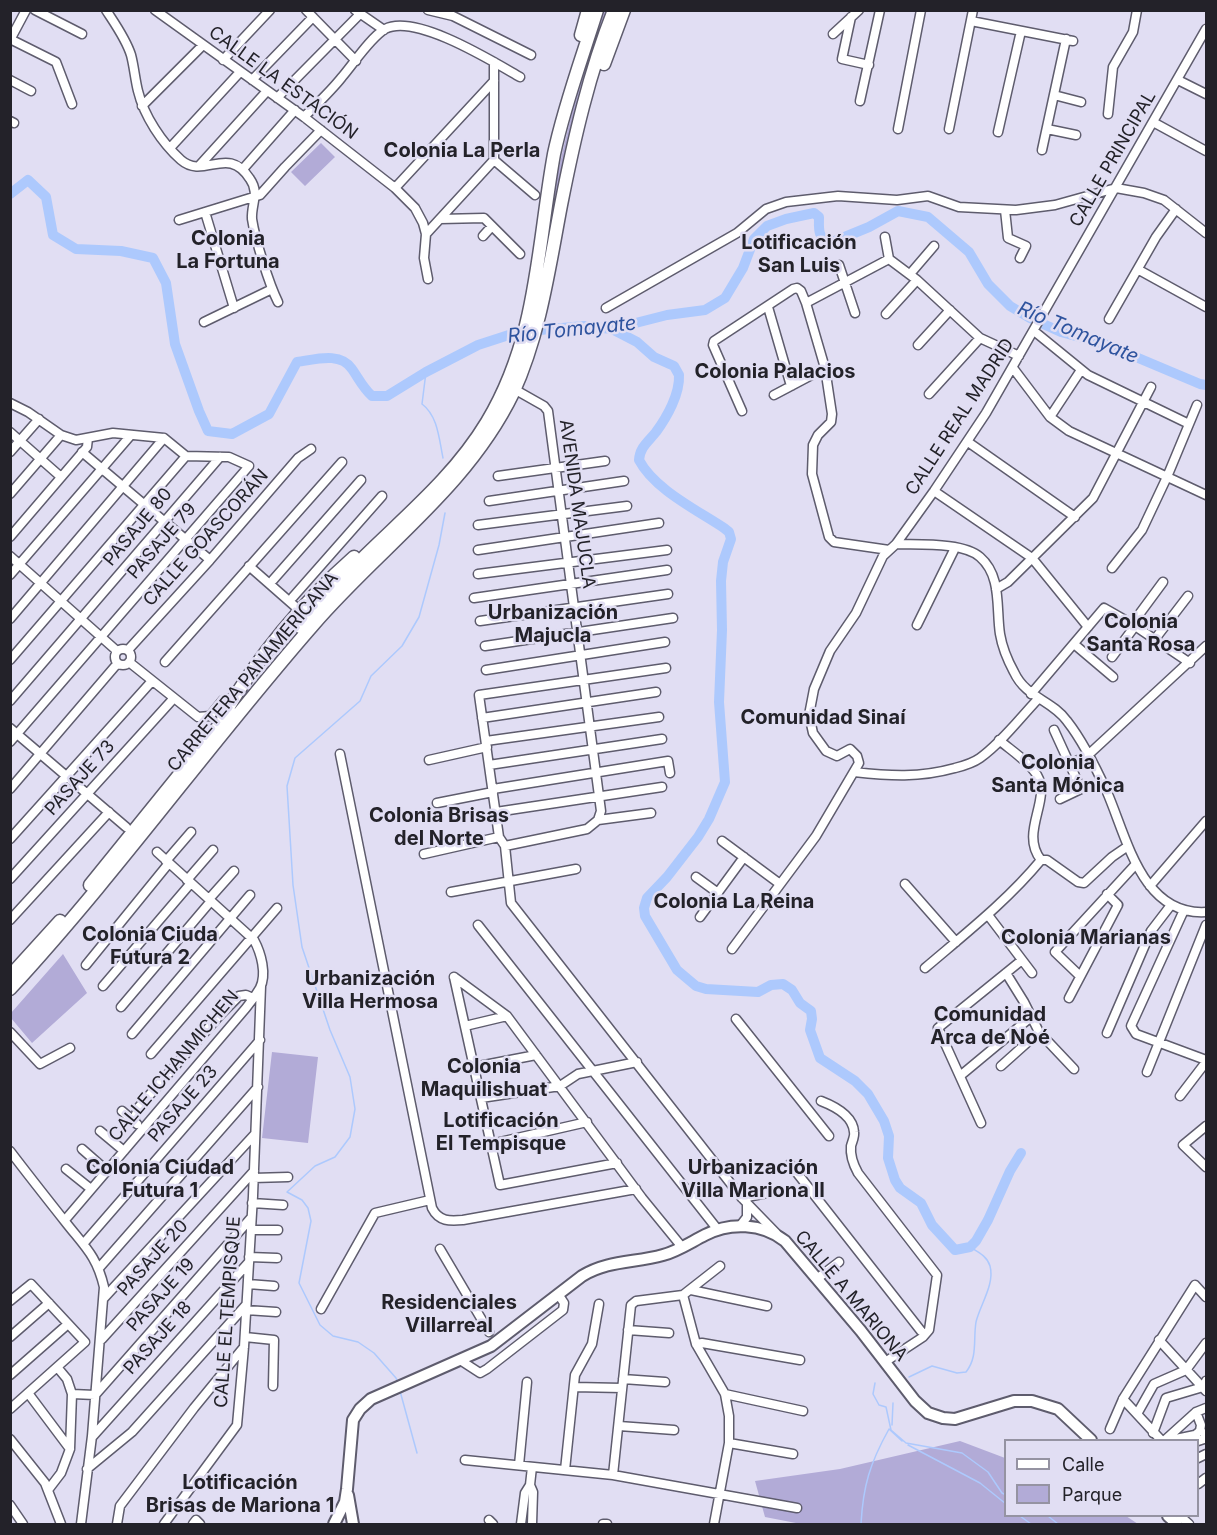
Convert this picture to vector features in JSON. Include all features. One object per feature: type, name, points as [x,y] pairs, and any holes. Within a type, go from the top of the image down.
[{"type":"highway","points":[[564,117],[579,41],[588,10]]},
{"type":"highway","points":[[543,273],[548,190],[555,152],[597,10]]},
{"type":"highway","points":[[543,273],[577,129],[614,10]]},
{"type":"highway","points":[[577,129],[624,10]]},
{"type":"highway","name":"CARRETERA PANAMERICANA","points":[[10,989],[78,913],[310,627],[463,472],[489,436],[530,347],[543,273]]},
{"type":"highway","name":"CARRETERA PANAMERICANA","points":[[10,976],[78,900],[324,598],[435,489],[463,456],[513,385]]},
{"type":"highway","points":[[213,732],[247,678],[301,610],[337,572],[403,520]]},
{"type":"main road","name":"CALLE A MARIONA","points":[[347,1489],[353,1420],[360,1409],[371,1399],[491,1346],[558,1294],[599,1267],[670,1254],[718,1230],[740,1226],[756,1227],[778,1236],[818,1278],[921,1408],[936,1417],[955,1419],[1014,1401],[1032,1401],[1058,1409],[1090,1439]]},
{"type":"main road","points":[[338,1524],[347,1489]]},
{"type":"main road","points":[[347,1489],[353,1524]]},
{"type":"street","points":[[26,10],[11,40],[56,62],[72,104]]},
{"type":"street","points":[[35,10],[82,34]]},
{"type":"street","points":[[106,10],[131,55],[146,116],[170,148],[186,163],[198,166],[231,162],[243,169],[254,184],[256,196],[252,219],[272,289],[278,302]]},
{"type":"street","name":"CALLE LA ESTACIÓN","points":[[155,10],[304,117],[395,188],[421,216],[426,234],[424,258],[428,279]]},
{"type":"street","points":[[223,60],[270,10]]},
{"type":"street","points":[[306,10],[356,61]]},
{"type":"street","points":[[833,34],[859,10]]},
{"type":"street","points":[[860,101],[880,10]]},
{"type":"street","points":[[898,129],[921,10]]},
{"type":"street","points":[[949,129],[973,10]]},
{"type":"street","points":[[1108,114],[1113,67],[1133,32],[1137,10]]},
{"type":"street","points":[[434,11],[453,16],[531,55]]},
{"type":"street","points":[[277,98],[336,40],[357,13],[384,30]]},
{"type":"street","points":[[851,17],[842,59],[869,65]]},
{"type":"street","points":[[252,80],[313,18]]},
{"type":"street","points":[[971,21],[1069,40],[1042,150]]},
{"type":"street","points":[[304,117],[384,30],[395,26],[432,31],[520,77]]},
{"type":"street","name":"CALLE PRINCIPAL","points":[[1048,306],[1206,29]]},
{"type":"street","points":[[998,132],[1021,31]]},
{"type":"street","points":[[142,106],[203,45]]},
{"type":"street","points":[[426,234],[494,160],[494,62]]},
{"type":"street","points":[[170,148],[240,72]]},
{"type":"street","points":[[10,80],[31,91]]},
{"type":"street","points":[[1178,80],[1206,94]]},
{"type":"street","points":[[395,188],[494,81]]},
{"type":"street","points":[[198,166],[267,91]]},
{"type":"street","points":[[1054,96],[1081,102]]},
{"type":"street","points":[[243,169],[295,111]]},
{"type":"street","points":[[1153,122],[1206,151]]},
{"type":"street","points":[[1047,129],[1076,135]]},
{"type":"street","points":[[179,220],[260,195],[321,130]]},
{"type":"street","points":[[494,160],[535,195]]},
{"type":"street","points":[[606,308],[737,233],[766,209],[786,202],[838,196],[897,200],[928,196],[959,207],[1005,210],[1055,205],[1116,188],[1144,193],[1164,200],[1206,233]]},
{"type":"street","points":[[1109,319],[1156,237],[1176,209]]},
{"type":"street","points":[[1005,210],[1008,238],[1026,246],[1020,258]]},
{"type":"street","points":[[205,212],[234,308]]},
{"type":"street","points":[[440,219],[484,218],[520,254]]},
{"type":"street","points":[[483,236],[492,226]]},
{"type":"street","points":[[885,237],[889,259],[913,277],[980,338],[1019,356]]},
{"type":"street","points":[[886,314],[934,246]]},
{"type":"street","points":[[806,303],[889,259]]},
{"type":"street","points":[[839,265],[855,313]]},
{"type":"street","points":[[1139,270],[1206,307]]},
{"type":"street","points":[[742,411],[713,345],[717,339],[797,288],[801,291],[806,303],[825,368],[832,418],[813,445],[812,474],[829,537],[834,542],[892,547],[955,548],[975,552],[981,557],[988,565],[996,589],[1000,636],[1020,683],[1066,719],[1106,791],[1136,864],[1150,886],[1171,905],[1184,910],[1206,912]]},
{"type":"street","points":[[204,322],[272,289]]},
{"type":"street","name":"CALLE REAL MADRID","points":[[892,547],[968,442],[1048,306]]},
{"type":"street","points":[[768,307],[791,386]]},
{"type":"street","points":[[918,345],[950,310]]},
{"type":"street","points":[[1035,329],[1081,370],[1189,424]]},
{"type":"street","points":[[929,394],[980,338]]},
{"type":"street","points":[[774,395],[825,368]]},
{"type":"street","points":[[1013,368],[1050,417],[1069,431],[1206,495]]},
{"type":"street","points":[[1050,417],[1081,370]]},
{"type":"street","name":"AVENIDA MAJUCLA","points":[[513,385],[547,408],[601,811],[598,820]]},
{"type":"street","points":[[996,589],[1008,582],[1093,498],[1151,387]]},
{"type":"street","points":[[1112,568],[1138,537],[1167,477],[1197,405]]},
{"type":"street","points":[[12,406],[39,419],[61,435],[76,440],[113,433],[164,438],[186,456],[220,457]]},
{"type":"street","points":[[10,452],[39,419]]},
{"type":"street","points":[[10,432],[61,477]]},
{"type":"street","points":[[10,494],[61,435]]},
{"type":"street","points":[[10,575],[131,435]]},
{"type":"street","points":[[10,537],[82,452],[89,443],[88,438]]},
{"type":"street","points":[[10,619],[164,438]]},
{"type":"street","points":[[968,442],[1076,517]]},
{"type":"street","name":"CALLE GOASCORÁN","points":[[128,650],[298,458],[311,449]]},
{"type":"street","points":[[82,452],[210,560]]},
{"type":"street","points":[[10,660],[186,456]]},
{"type":"street","name":"PASAJE 79","points":[[10,742],[14,731],[101,637],[249,466],[240,461],[220,457]]},
{"type":"street","name":"PASAJE 80","points":[[10,701],[220,457]]},
{"type":"street","points":[[498,477],[605,461]]},
{"type":"street","points":[[165,662],[342,462]]},
{"type":"street","points":[[273,580],[360,480]]},
{"type":"street","points":[[489,501],[624,481]]},
{"type":"street","points":[[934,491],[1032,558],[1088,627]]},
{"type":"street","points":[[293,597],[382,496]]},
{"type":"street","points":[[478,525],[627,506]]},
{"type":"street","points":[[478,550],[659,523]]},
{"type":"street","points":[[732,949],[816,836],[859,763],[854,751],[850,749],[837,756],[826,751],[813,734],[809,715],[814,689],[830,651],[856,613],[883,556],[892,547]]},
{"type":"street","points":[[917,625],[955,548]]},
{"type":"street","points":[[478,574],[667,550]]},
{"type":"street","points":[[10,556],[117,651]]},
{"type":"street","points":[[251,564],[293,597],[301,610]]},
{"type":"street","points":[[251,564],[301,610]]},
{"type":"street","points":[[474,598],[667,570]]},
{"type":"street","points":[[1112,657],[1163,582]]},
{"type":"street","points":[[480,621],[668,594]]},
{"type":"street","points":[[1155,639],[1188,596]]},
{"type":"street","points":[[854,772],[890,776],[925,776],[979,759],[999,740],[1074,644],[1102,610],[1107,608],[1190,663]]},
{"type":"street","points":[[485,646],[673,618]]},
{"type":"street","points":[[486,670],[665,642]]},
{"type":"street","points":[[1074,644],[1113,677]]},
{"type":"street","points":[[1070,764],[1087,756],[1206,646]]},
{"type":"street","points":[[123,648],[128,650],[131,657],[129,662],[122,665],[117,664],[114,659],[117,651],[123,648]]},
{"type":"street","points":[[129,662],[195,716],[210,716],[223,700],[234,698]]},
{"type":"street","points":[[10,789],[117,664]]},
{"type":"street","points":[[666,668],[479,695],[500,837],[506,846],[512,903],[745,1200],[778,1236]]},
{"type":"street","points":[[10,839],[152,681]]},
{"type":"street","points":[[482,718],[656,692]]},
{"type":"street","name":"PASAJE 73","points":[[10,879],[174,698]]},
{"type":"street","points":[[429,760],[486,744],[658,717]]},
{"type":"street","points":[[1054,730],[1081,789],[1060,799]]},
{"type":"street","points":[[14,731],[126,827]]},
{"type":"street","points":[[489,765],[662,739]]},
{"type":"street","points":[[999,740],[1023,760],[1038,777],[1041,786],[1032,835],[1036,851],[1042,860]]},
{"type":"street","points":[[340,754],[434,1213],[446,1221],[463,1220],[636,1189]]},
{"type":"street","points":[[437,803],[596,772],[668,761],[670,773]]},
{"type":"street","points":[[496,812],[662,787]]},
{"type":"street","points":[[10,920],[108,812]]},
{"type":"street","points":[[506,846],[587,829],[598,820],[651,813]]},
{"type":"street","points":[[1150,886],[1206,820]]},
{"type":"street","points":[[86,965],[191,832]]},
{"type":"street","points":[[424,854],[500,837]]},
{"type":"street","points":[[722,841],[780,884]]},
{"type":"street","points":[[1042,860],[1047,860],[1078,882],[1084,883],[1112,857],[1128,846]]},
{"type":"street","points":[[103,986],[213,850]]},
{"type":"street","name":"CALLE ICHANMICHEN","points":[[64,1220],[246,1008],[261,986],[260,951],[251,937],[157,852]]},
{"type":"street","points":[[700,917],[744,857]]},
{"type":"street","points":[[925,968],[988,915],[1020,885],[1042,860]]},
{"type":"street","points":[[1080,976],[1055,952],[1136,864]]},
{"type":"street","points":[[450,892],[576,869]]},
{"type":"street","points":[[122,1007],[234,871]]},
{"type":"street","points":[[696,877],[718,893]]},
{"type":"street","points":[[904,884],[956,942]]},
{"type":"street","points":[[1069,998],[1118,905],[1107,894]]},
{"type":"street","points":[[132,1034],[250,895]]},
{"type":"street","points":[[1107,1033],[1152,931],[1171,905]]},
{"type":"street","points":[[151,1054],[277,908]]},
{"type":"street","points":[[1180,1096],[1206,1061],[1136,1034],[1132,1029],[1132,1022],[1184,910]]},
{"type":"street","points":[[988,915],[1032,973]]},
{"type":"street","points":[[478,925],[718,1230]]},
{"type":"street","points":[[1147,1072],[1206,925]]},
{"type":"street","points":[[981,1124],[938,1028],[1022,960]]},
{"type":"street","points":[[1006,973],[1039,1032],[1074,1069]]},
{"type":"street","points":[[617,1163],[500,1185],[454,977],[507,1016],[682,1247]]},
{"type":"street","name":"CALLE EL TEMPISQUE","points":[[164,1524],[237,1425],[251,1230],[261,986]]},
{"type":"street","points":[[133,1121],[139,1107],[238,996],[246,995],[253,998]]},
{"type":"street","points":[[246,1008],[253,1008],[261,1015]]},
{"type":"street","points":[[465,1026],[507,1016]]},
{"type":"street","points":[[960,1076],[1030,1017]]},
{"type":"street","points":[[736,1019],[829,1136]]},
{"type":"street","points":[[10,1032],[40,1064],[70,1048]]},
{"type":"street","points":[[1001,1066],[1039,1032]]},
{"type":"street","name":"PASAJE 23","points":[[84,1243],[260,1040]]},
{"type":"street","points":[[474,1067],[536,1055]]},
{"type":"street","points":[[481,1098],[560,1086],[578,1074],[638,1062]]},
{"type":"street","points":[[99,1268],[258,1087]]},
{"type":"street","points":[[821,1101],[835,1106],[849,1120],[855,1132],[851,1146],[851,1159],[858,1173],[937,1275],[928,1330],[923,1336],[885,1362]]},
{"type":"street","points":[[122,1112],[142,1129]]},
{"type":"street","points":[[491,1143],[587,1122]]},
{"type":"street","points":[[1206,1126],[1183,1144],[1206,1167]]},
{"type":"street","points":[[100,1131],[124,1151]]},
{"type":"street","points":[[104,1298],[255,1134]]},
{"type":"street","points":[[82,1149],[106,1171]]},
{"type":"street","points":[[10,1151],[84,1243],[99,1268],[104,1287],[92,1436],[81,1524]]},
{"type":"street","points":[[790,1164],[921,1331]]},
{"type":"street","points":[[66,1169],[91,1189]]},
{"type":"street","points":[[254,1174],[288,1177]]},
{"type":"street","name":"PASAJE 20","points":[[101,1340],[254,1174]]},
{"type":"street","points":[[745,1200],[777,1191]]},
{"type":"street","points":[[321,1309],[375,1213],[430,1200]]},
{"type":"street","points":[[740,1226],[747,1217],[745,1200]]},
{"type":"street","points":[[252,1203],[282,1205]]},
{"type":"street","name":"PASAJE 19","points":[[95,1395],[251,1218]]},
{"type":"street","points":[[251,1230],[278,1230]]},
{"type":"street","points":[[440,1249],[489,1332]]},
{"type":"street","points":[[249,1259],[277,1258]]},
{"type":"street","name":"PASAJE 18","points":[[92,1436],[249,1259]]},
{"type":"street","points":[[818,1278],[839,1262]]},
{"type":"street","points":[[687,1293],[720,1266]]},
{"type":"street","points":[[10,1301],[31,1284],[85,1342],[10,1409]]},
{"type":"street","points":[[248,1284],[274,1286]]},
{"type":"street","points":[[1110,1429],[1123,1398],[1158,1340],[1196,1285],[1206,1297]]},
{"type":"street","points":[[687,1293],[696,1344],[725,1394],[729,1416],[729,1443],[714,1524]]},
{"type":"street","points":[[613,1475],[631,1305],[636,1301],[687,1293],[767,1306]]},
{"type":"street","points":[[460,1360],[474,1371],[480,1372],[487,1369],[563,1310],[564,1303],[558,1294]]},
{"type":"street","points":[[10,1337],[49,1303]]},
{"type":"street","points":[[566,1470],[576,1371],[592,1344],[599,1304]]},
{"type":"street","points":[[87,1469],[132,1432],[246,1307],[276,1312]]},
{"type":"street","points":[[10,1375],[68,1324]]},
{"type":"street","points":[[628,1330],[669,1333]]},
{"type":"street","points":[[245,1337],[274,1340],[273,1386]]},
{"type":"street","points":[[1158,1340],[1186,1370],[1205,1386]]},
{"type":"street","points":[[696,1344],[702,1343],[800,1360]]},
{"type":"street","points":[[1137,1414],[1154,1384],[1186,1370],[1206,1343]]},
{"type":"street","points":[[117,1524],[120,1506],[194,1408],[244,1347]]},
{"type":"street","points":[[48,1490],[61,1473],[70,1449],[72,1394],[67,1379],[57,1367]]},
{"type":"street","points":[[519,1465],[527,1382]]},
{"type":"street","points":[[574,1387],[666,1382]]},
{"type":"street","points":[[1153,1433],[1167,1398],[1205,1386]]},
{"type":"street","points":[[28,1393],[70,1449]]},
{"type":"street","points":[[72,1394],[95,1395]]},
{"type":"street","points":[[725,1394],[803,1411]]},
{"type":"street","points":[[1123,1398],[1153,1433],[1162,1439]]},
{"type":"street","points":[[1164,1439],[1196,1412],[1206,1408]]},
{"type":"street","points":[[1178,1439],[1201,1436],[1202,1425],[1196,1412]]},
{"type":"street","points":[[619,1426],[674,1430]]},
{"type":"street","points":[[10,1439],[45,1483],[61,1524]]},
{"type":"street","points":[[729,1443],[793,1454]]},
{"type":"street","points":[[465,1460],[613,1475],[797,1508]]},
{"type":"street","points":[[532,1467],[530,1485],[532,1524]]},
{"type":"street","points":[[521,1524],[525,1493],[530,1485]]},
{"type":"street","points":[[10,1505],[23,1524]]},
{"type":"street","points":[[193,1524],[196,1520],[201,1524]]},
{"type":"green space","points":[[603,11],[612,11],[544,266],[544,249],[563,150],[581,80]]},
{"type":"green space","points":[[321,143],[335,157],[305,186],[291,172]]},
{"type":"green space","points":[[63,954],[87,993],[32,1043],[11,1018],[11,1013]]},
{"type":"green space","points":[[272,1052],[318,1057],[308,1143],[262,1138]]},
{"type":"green space","points":[[960,1441],[1004,1458],[1004,1517],[1128,1517],[1138,1524],[797,1524],[765,1517],[755,1481],[840,1469]]},
{"type":"waterway","name":"Río Tomayate","points":[[10,194],[28,180],[46,197],[53,235],[76,249],[121,251],[153,258],[166,283],[175,344],[208,431],[232,434],[269,414],[297,362],[326,358],[341,360],[347,363],[372,396],[387,396],[426,372],[478,345],[518,332],[584,326],[612,329],[667,315],[705,310],[725,298],[743,268],[754,239],[767,226],[814,213],[819,217],[821,235],[830,243],[869,227],[898,211],[928,217],[969,252],[988,284],[1010,306],[1061,332],[1105,344],[1206,385]]},
{"type":"waterway","points":[[612,329],[637,342],[654,357],[674,366],[679,375],[672,405],[643,448],[639,460],[646,471],[665,490],[724,528],[729,532],[731,539],[723,562],[721,581],[722,630],[719,702],[725,782],[709,819],[698,837],[667,877],[647,898],[644,908],[645,916],[677,970],[696,986],[706,989],[758,992],[771,985],[783,984],[792,990],[800,1003],[811,1011],[810,1030],[820,1058],[855,1081],[868,1094],[884,1121],[889,1136],[888,1158],[900,1188],[921,1203],[932,1225],[955,1250],[970,1247],[976,1241],[1021,1153]]},
{"type":"waterway","points":[[426,372],[422,404],[435,421],[443,458]]},
{"type":"waterway","points":[[398,1383],[374,1353],[358,1342],[333,1336],[320,1325],[299,1283],[311,1221],[308,1208],[302,1200],[287,1192],[315,1166],[335,1157],[350,1137],[355,1109],[350,1077],[330,1030],[302,947],[293,885],[287,786],[295,758],[360,701],[371,676],[402,646],[419,617],[439,545],[445,513]]},
{"type":"waterway","points":[[909,1377],[932,1366],[957,1373],[966,1372],[970,1366],[974,1354],[976,1322],[989,1287],[991,1273],[987,1260],[970,1247]]},
{"type":"waterway","points":[[875,1383],[873,1394],[879,1405],[886,1407],[891,1430],[906,1443],[962,1453],[988,1472],[1004,1494]]},
{"type":"waterway","points":[[400,1391],[417,1453]]},
{"type":"waterway","points":[[892,1425],[893,1403]]},
{"type":"waterway","points":[[889,1429],[902,1441]]},
{"type":"waterway","points":[[861,1524],[869,1475],[889,1429]]},
{"type":"waterway","points":[[908,1445],[980,1483],[1004,1502]]},
{"type":"waterway","points":[[1021,1517],[1031,1524]]},
{"type":"waterway","points":[[1049,1517],[1058,1524]]},
{"type":"district","name":"Colonia La Perla","points":[[462,151]]},
{"type":"district","name":"Colonia La Fortuna","points":[[228,250]]},
{"type":"district","name":"Lotificación San Luis","points":[[799,254]]},
{"type":"district","name":"Colonia Palacios","points":[[775,372]]},
{"type":"district","name":"Urbanización Majucla","points":[[553,624]]},
{"type":"district","name":"Colonia Santa Rosa","points":[[1141,634]]},
{"type":"district","name":"Comunidad Sinaí","points":[[823,718]]},
{"type":"district","name":"Colonia Santa Mónica","points":[[1058,774]]},
{"type":"district","name":"Colonia Brisas del Norte","points":[[439,828]]},
{"type":"district","name":"Colonia La Reina","points":[[734,902]]},
{"type":"district","name":"Colonia Marianas","points":[[1086,938]]},
{"type":"district","name":"Colonia Ciuda Futura 2","points":[[150,946]]},
{"type":"district","name":"Urbanización Villa Hermosa","points":[[370,990]]},
{"type":"district","name":"Comunidad Arca de Noé","points":[[990,1026]]},
{"type":"district","name":"Colonia Maquilishuat","points":[[484,1078]]},
{"type":"district","name":"Lotificación El Tempisque","points":[[501,1132]]},
{"type":"district","name":"Colonia Ciudad Futura 1","points":[[160,1180]]},
{"type":"district","name":"Urbanización Villa Mariona II","points":[[753,1180]]},
{"type":"district","name":"Residenciales Villarreal","points":[[449,1314]]},
{"type":"district","name":"Lotificación Brisas de Mariona 1","points":[[240,1494]]}]
